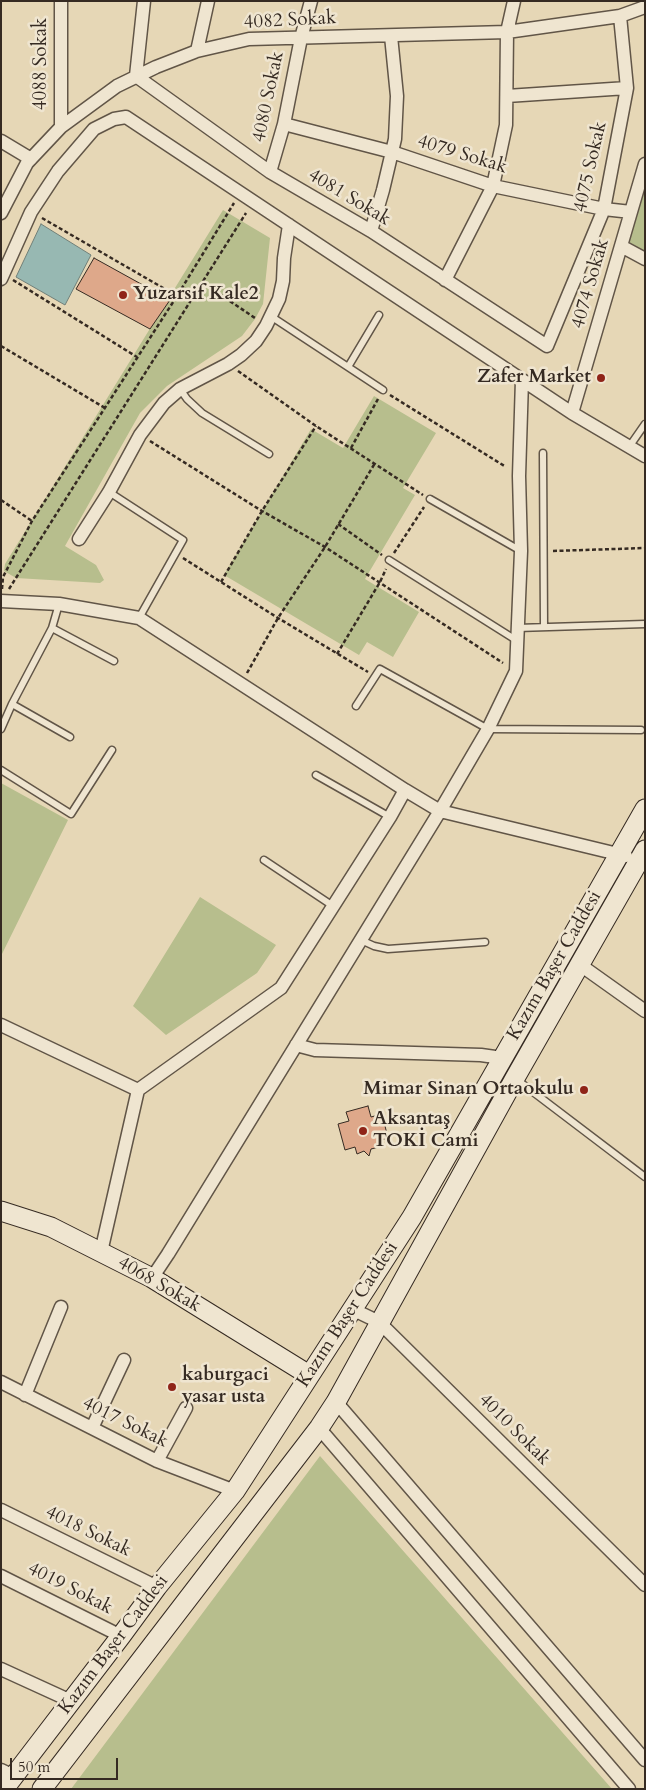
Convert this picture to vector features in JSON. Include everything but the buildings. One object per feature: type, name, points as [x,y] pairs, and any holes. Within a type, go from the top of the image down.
[{"type":"main road","name":"Kazım Başer Caddesi","points":[[6,1778],[71,1701],[122,1636],[157,1587],[235,1491],[412,1217],[645,809]]},
{"type":"main road","name":"Kazım Başer Caddesi","points":[[42,1789],[319,1428],[336,1402],[579,964],[643,858]]},
{"type":"main road","name":"4068 Sokak","points":[[1,1211],[51,1228],[152,1278],[309,1376]]},
{"type":"street","name":"4088 Sokak","points":[[61,1],[61,127]]},
{"type":"street","points":[[136,76],[144,1]]},
{"type":"street","points":[[197,51],[208,1]]},
{"type":"street","name":"4080 Sokak","points":[[270,172],[284,124],[301,38],[311,1]]},
{"type":"street","points":[[444,280],[493,186],[506,125],[507,32],[514,1]]},
{"type":"street","name":"4082 Sokak","points":[[1,213],[27,162],[61,127],[118,86],[136,76],[197,51],[249,39],[507,32],[620,16],[645,7]]},
{"type":"street","name":"4075 Sokak","points":[[547,346],[604,209],[628,88],[620,16]]},
{"type":"street","points":[[371,231],[395,139],[397,96],[391,36]]},
{"type":"street","name":"4081 Sokak","points":[[136,76],[270,172],[371,231],[547,346]]},
{"type":"street","points":[[507,96],[628,88]]},
{"type":"street","points":[[2,277],[31,212],[58,171],[94,130],[114,119],[126,118],[572,413],[645,456]]},
{"type":"street","name":"4079 Sokak","points":[[284,124],[392,152],[493,186],[604,209],[631,212]]},
{"type":"street","points":[[1,141],[31,159]]},
{"type":"street","name":"4074 Sokak","points":[[572,413],[645,164]]},
{"type":"street","points":[[79,539],[109,492],[140,435],[164,403],[180,389],[228,364],[251,345],[269,322],[279,298],[283,281],[289,225]]},
{"type":"street","points":[[621,246],[645,260]]},
{"type":"street","points":[[152,1278],[440,811],[488,729],[516,671],[516,634],[522,551],[519,476],[522,380]]},
{"type":"street","points":[[1,601],[59,604],[139,618],[440,811],[619,854],[643,858]]},
{"type":"street","points":[[101,1252],[138,1090],[281,988],[390,817],[405,790]]},
{"type":"street","points":[[579,964],[645,1011]]},
{"type":"street","points":[[1,1025],[138,1090]]},
{"type":"street","points":[[296,1046],[315,1050],[481,1054],[502,1058]]},
{"type":"street","points":[[25,1395],[62,1307]]},
{"type":"street","name":"4010 Sokak","points":[[352,1309],[379,1322],[645,1585]]},
{"type":"street","points":[[92,1428],[124,1360]]},
{"type":"street","name":"4017 Sokak","points":[[1,1382],[157,1461],[235,1491]]},
{"type":"street","points":[[336,1402],[645,1760]]},
{"type":"street","points":[[157,1461],[186,1408]]},
{"type":"street","points":[[319,1428],[629,1789]]},
{"type":"street","name":"4018 Sokak","points":[[1,1510],[157,1587]]},
{"type":"street","name":"4019 Sokak","points":[[1,1576],[122,1636]]},
{"type":"street","points":[[1,1669],[71,1701]]},
{"type":"lane","points":[[348,367],[378,315]]},
{"type":"lane","points":[[269,322],[348,367],[383,390]]},
{"type":"lane","points":[[180,389],[190,403],[202,413],[269,454]]},
{"type":"lane","points":[[629,447],[645,424]]},
{"type":"lane","points":[[543,452],[544,627]]},
{"type":"lane","points":[[109,492],[183,540],[139,618]]},
{"type":"lane","points":[[430,499],[522,551]]},
{"type":"lane","points":[[389,560],[516,634],[544,627],[645,624]]},
{"type":"lane","points":[[1,729],[52,628],[59,604]]},
{"type":"lane","points":[[52,628],[114,662]]},
{"type":"lane","points":[[356,706],[380,669],[488,729],[640,730]]},
{"type":"lane","points":[[12,704],[70,737]]},
{"type":"lane","points":[[1,770],[70,814],[112,750]]},
{"type":"lane","points":[[316,775],[390,817]]},
{"type":"lane","points":[[264,860],[333,906]]},
{"type":"lane","points":[[361,940],[374,946],[388,949],[485,942]]},
{"type":"lane","points":[[515,1078],[645,1178]]},
{"type":"path","points":[[1,601],[2,576],[32,521],[241,193]]},
{"type":"path","points":[[1,601],[253,201]]},
{"type":"path","points":[[31,212],[177,296]]},
{"type":"path","points":[[2,277],[137,357]]},
{"type":"path","points":[[203,283],[269,322]]},
{"type":"path","points":[[1,346],[105,408]]},
{"type":"path","points":[[228,364],[316,426],[430,499],[389,560],[380,582],[337,654]]},
{"type":"path","points":[[351,448],[383,390],[519,476]]},
{"type":"path","points":[[221,582],[262,511],[316,426]]},
{"type":"path","points":[[140,435],[262,511],[325,547],[516,671]]},
{"type":"path","points":[[241,684],[278,618],[325,547],[375,463]]},
{"type":"path","points":[[1,500],[32,521]]},
{"type":"path","points":[[338,524],[389,560]]},
{"type":"path","points":[[544,552],[645,548]]},
{"type":"path","points":[[175,554],[375,676]]},
{"type":"green space","points":[[645,160],[645,259],[621,246]]},
{"type":"green space","points":[[223,210],[270,238],[263,304],[255,319],[242,336],[167,386],[140,413],[65,546],[96,565],[104,580],[100,583],[16,578],[4,571],[5,564]]},
{"type":"green space","points":[[374,396],[436,433],[403,488],[415,495],[365,579],[419,612],[393,657],[367,642],[359,655],[224,575],[311,429],[343,448]]},
{"type":"green space","points":[[1,783],[68,820],[1,956]]},
{"type":"green space","points":[[200,897],[276,945],[257,973],[166,1035],[133,1006]]},
{"type":"green space","points":[[320,1456],[612,1789],[71,1789]]},
{"type":"water","points":[[41,224],[91,255],[65,305],[16,277]]},
{"type":"place","name":"Yuzarsif Kale2","points":[[123,295]]},
{"type":"place","name":"Zafer Market","points":[[601,378]]},
{"type":"place","name":"Mimar Sinan Ortaokulu","points":[[584,1090]]},
{"type":"place","name":"Aksantaş TOKİ Cami","points":[[363,1131]]},
{"type":"place","name":"kaburgaci yasar usta","points":[[172,1387]]}]
